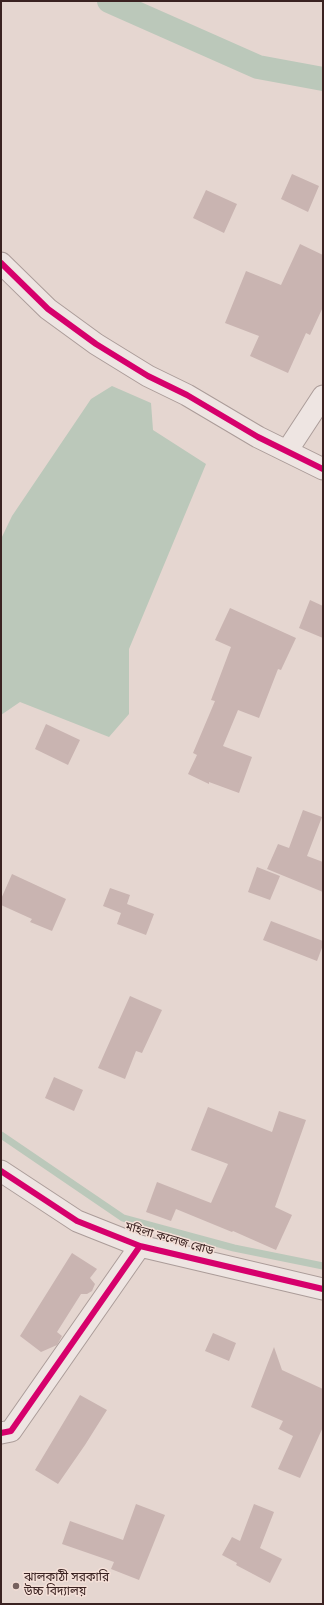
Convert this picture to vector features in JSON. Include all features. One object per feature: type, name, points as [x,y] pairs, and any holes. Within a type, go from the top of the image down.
[{"type":"street","points":[[1,263],[48,308],[96,344],[148,376],[187,395],[258,437],[323,469]]},
{"type":"street","points":[[287,451],[323,396]]},
{"type":"street","name":"মহিলা কলেজ রোড","points":[[1,1171],[77,1221],[140,1246],[323,1289]]},
{"type":"street","points":[[1,1433],[10,1431],[140,1246]]},
{"type":"shaded area","points":[[112,386],[151,403],[153,430],[206,464],[129,649],[129,714],[109,737],[20,702],[1,715],[1,539],[12,516],[91,399]]},
{"type":"building","points":[[292,174],[319,186],[308,212],[281,199]]},
{"type":"building","points":[[206,190],[237,204],[224,233],[193,218]]},
{"type":"building","points":[[300,244],[323,255],[323,307],[310,335],[306,333],[288,373],[250,356],[259,336],[225,323],[246,271],[281,285]]},
{"type":"building","points":[[310,600],[323,606],[323,638],[299,628]]},
{"type":"building","points":[[230,608],[296,638],[281,670],[278,669],[259,718],[238,710],[223,746],[252,757],[239,793],[209,782],[209,784],[188,774],[197,755],[193,753],[215,701],[211,700],[231,647],[215,640]]},
{"type":"building","points":[[46,724],[80,740],[68,765],[35,749]]},
{"type":"building","points":[[303,810],[322,817],[307,856],[323,862],[323,892],[267,869],[278,844],[289,848]]},
{"type":"building","points":[[257,867],[280,876],[270,900],[248,892]]},
{"type":"building","points":[[12,874],[66,899],[52,931],[30,922],[32,919],[1,905],[1,899]]},
{"type":"building","points":[[110,888],[130,895],[127,904],[154,914],[146,935],[117,924],[121,913],[103,906]]},
{"type":"building","points":[[271,921],[323,941],[317,961],[263,940]]},
{"type":"building","points":[[130,996],[162,1010],[142,1053],[136,1051],[125,1079],[98,1068]]},
{"type":"building","points":[[54,1077],[83,1090],[74,1111],[45,1098]]},
{"type":"building","points":[[208,1107],[272,1132],[279,1111],[306,1120],[275,1207],[292,1215],[276,1250],[233,1231],[232,1232],[176,1209],[171,1221],[146,1212],[157,1182],[211,1203],[228,1164],[191,1150]]},
{"type":"building","points":[[72,1253],[97,1269],[90,1278],[95,1284],[92,1291],[87,1294],[81,1294],[57,1332],[62,1336],[57,1345],[41,1352],[20,1336]]},
{"type":"building","points":[[213,1333],[236,1343],[229,1361],[205,1351]]},
{"type":"building","points":[[274,1347],[282,1370],[323,1389],[323,1427],[300,1478],[278,1469],[293,1436],[279,1429],[283,1421],[251,1407]]},
{"type":"building","points":[[80,1395],[107,1410],[58,1484],[35,1470]]},
{"type":"building","points":[[136,1504],[165,1515],[139,1580],[111,1569],[114,1562],[62,1544],[70,1521],[123,1540]]},
{"type":"building","points":[[254,1504],[274,1512],[260,1548],[282,1559],[270,1583],[236,1565],[237,1563],[222,1555],[232,1537],[240,1541]]},
{"type":"waterway","points":[[109,1],[258,67],[323,79]]},
{"type":"waterway","points":[[1,1135],[123,1218],[234,1248],[323,1266]]},
{"type":"cycle path","points":[[1,263],[48,309],[96,344],[148,376],[187,395],[258,437],[323,469]]},
{"type":"cycle path","points":[[1,1171],[77,1221],[140,1246],[323,1289]]},
{"type":"cycle path","points":[[1,1433],[11,1431],[140,1246]]},
{"type":"place","name":"ঝালকাঠী সরকারি উচ্চ বিদ্যালয়","points":[[16,1586]]}]
